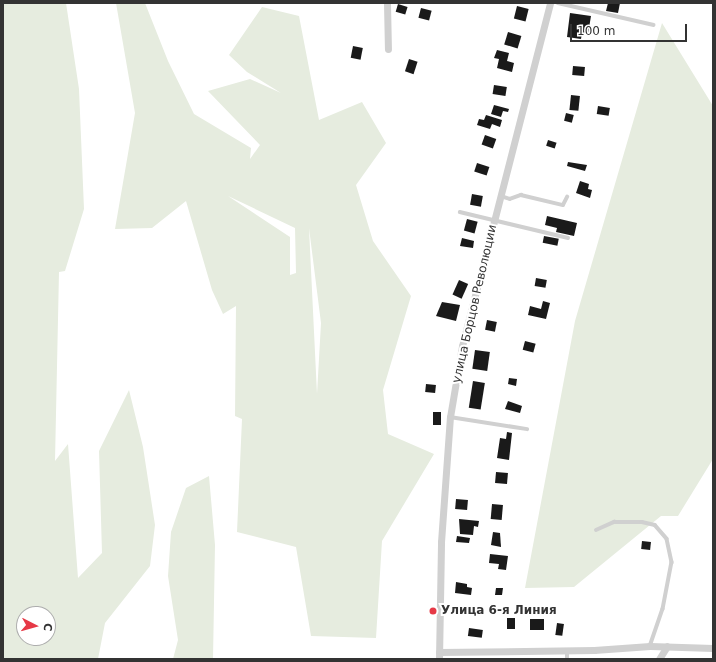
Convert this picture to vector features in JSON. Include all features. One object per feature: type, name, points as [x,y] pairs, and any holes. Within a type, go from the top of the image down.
[{"type":"street","points":[[387,3],[388,49]]},
{"type":"street","name":"улица Борцов Революции","points":[[439,655],[441,542],[450,416],[462,346],[550,3]]},
{"type":"street","points":[[439,655],[650,646],[713,648]]},
{"type":"street","points":[[659,659],[668,646]]},
{"type":"lane","points":[[558,3],[654,25]]},
{"type":"lane","points":[[501,196],[510,199],[521,195],[563,205],[567,197]]},
{"type":"lane","points":[[460,212],[568,238]]},
{"type":"lane","points":[[450,416],[527,429]]},
{"type":"lane","points":[[596,530],[614,522],[642,522],[655,525],[667,539],[672,562],[663,609],[650,646]]},
{"type":"lane","points":[[567,650],[567,659]]},
{"type":"shaded area","points":[[3,3],[66,3],[79,89],[84,209],[65,271],[59,272],[55,461],[68,444],[78,578],[102,553],[99,451],[129,390],[143,447],[155,525],[150,566],[105,623],[98,659],[3,659]]},
{"type":"shaded area","points":[[116,3],[145,3],[168,61],[194,114],[251,148],[250,159],[260,145],[208,91],[250,79],[281,93],[247,72],[229,55],[262,7],[299,16],[319,120],[362,102],[386,143],[356,185],[373,241],[411,296],[383,390],[388,434],[434,454],[382,541],[376,638],[311,636],[296,547],[237,532],[242,419],[235,416],[236,306],[223,314],[212,290],[186,201],[152,228],[115,229],[135,113]],"holes":[[[228,196],[295,228],[296,273],[290,275],[290,237]],[[309,228],[321,323],[317,394]]]},
{"type":"shaded area","points":[[662,23],[713,106],[713,459],[678,516],[661,516],[574,587],[525,588],[575,321]]},
{"type":"shaded area","points":[[209,476],[215,545],[213,659],[173,659],[178,640],[168,576],[171,532],[186,488]]},
{"type":"building","points":[[608,3],[620,3],[618,13],[606,11]]},
{"type":"building","points":[[398,4],[408,7],[405,15],[396,12]]},
{"type":"building","points":[[517,6],[529,9],[525,22],[514,19]]},
{"type":"building","points":[[421,8],[432,11],[429,21],[418,18]]},
{"type":"building","points":[[570,13],[591,16],[588,34],[582,33],[581,39],[567,37]]},
{"type":"building","points":[[508,32],[521,36],[518,49],[504,44]]},
{"type":"building","points":[[353,46],[363,48],[361,60],[351,58]]},
{"type":"building","points":[[497,50],[509,53],[507,61],[514,63],[512,72],[497,68],[499,59],[494,58]]},
{"type":"building","points":[[409,59],[418,62],[414,74],[405,71]]},
{"type":"building","points":[[573,66],[585,67],[584,76],[572,75]]},
{"type":"building","points":[[494,85],[507,87],[505,96],[493,94]]},
{"type":"building","points":[[571,95],[580,96],[578,111],[569,110]]},
{"type":"building","points":[[494,105],[509,109],[508,112],[503,111],[501,117],[491,114]]},
{"type":"building","points":[[598,106],[610,108],[609,116],[597,114]]},
{"type":"building","points":[[566,113],[574,115],[572,123],[564,121]]},
{"type":"building","points":[[486,115],[502,120],[500,127],[492,124],[490,129],[477,125],[479,119],[484,120]]},
{"type":"building","points":[[485,135],[496,139],[493,149],[482,144]]},
{"type":"building","points":[[548,140],[557,143],[555,148],[546,146]]},
{"type":"building","points":[[568,162],[587,165],[585,171],[567,166]]},
{"type":"building","points":[[477,163],[489,167],[487,176],[474,172]]},
{"type":"building","points":[[580,181],[589,184],[588,189],[592,190],[590,198],[576,193]]},
{"type":"building","points":[[472,194],[483,196],[481,207],[470,205]]},
{"type":"building","points":[[547,216],[577,223],[574,236],[556,232],[557,228],[545,225]]},
{"type":"building","points":[[467,219],[478,222],[475,233],[464,231]]},
{"type":"building","points":[[544,236],[559,239],[557,246],[543,243]]},
{"type":"building","points":[[462,238],[474,241],[473,248],[460,246]]},
{"type":"building","points":[[536,278],[547,280],[545,288],[535,286]]},
{"type":"building","points":[[459,280],[468,284],[462,299],[452,295]]},
{"type":"building","points":[[543,301],[550,303],[546,319],[528,315],[530,306],[541,309]]},
{"type":"building","points":[[442,302],[460,305],[456,321],[436,316]]},
{"type":"building","points":[[487,320],[497,322],[495,332],[485,330]]},
{"type":"building","points":[[525,341],[536,344],[533,353],[523,350]]},
{"type":"building","points":[[475,350],[490,352],[487,371],[472,369]]},
{"type":"building","points":[[509,378],[517,379],[516,386],[508,384]]},
{"type":"building","points":[[473,381],[485,383],[481,410],[469,408]]},
{"type":"building","points":[[426,384],[436,385],[435,393],[425,392]]},
{"type":"building","points":[[508,401],[522,406],[520,413],[505,409]]},
{"type":"building","points":[[433,412],[441,412],[441,425],[433,425]]},
{"type":"building","points":[[507,432],[512,433],[509,460],[497,458],[500,438],[506,439]]},
{"type":"building","points":[[496,472],[508,473],[507,484],[495,483]]},
{"type":"building","points":[[456,499],[468,500],[467,510],[455,509]]},
{"type":"building","points":[[492,504],[503,505],[502,520],[491,519]]},
{"type":"building","points":[[459,519],[479,521],[478,527],[474,526],[473,535],[460,534]]},
{"type":"building","points":[[493,532],[500,533],[501,547],[491,545]]},
{"type":"building","points":[[457,536],[470,538],[469,543],[456,542]]},
{"type":"building","points":[[642,541],[651,542],[650,550],[641,549]]},
{"type":"building","points":[[490,554],[508,556],[506,570],[498,569],[499,564],[489,563]]},
{"type":"building","points":[[456,582],[467,584],[467,587],[472,588],[471,595],[455,593]]},
{"type":"building","points":[[496,588],[503,588],[502,595],[495,595]]},
{"type":"building","points":[[507,618],[515,618],[515,629],[507,629]]},
{"type":"building","points":[[530,619],[544,619],[544,630],[530,630]]},
{"type":"building","points":[[557,623],[564,624],[562,636],[555,635]]},
{"type":"building","points":[[469,628],[483,630],[482,638],[468,636]]},
{"type":"place","name":"Улица 6-я Линия","points":[[433,611]]}]
